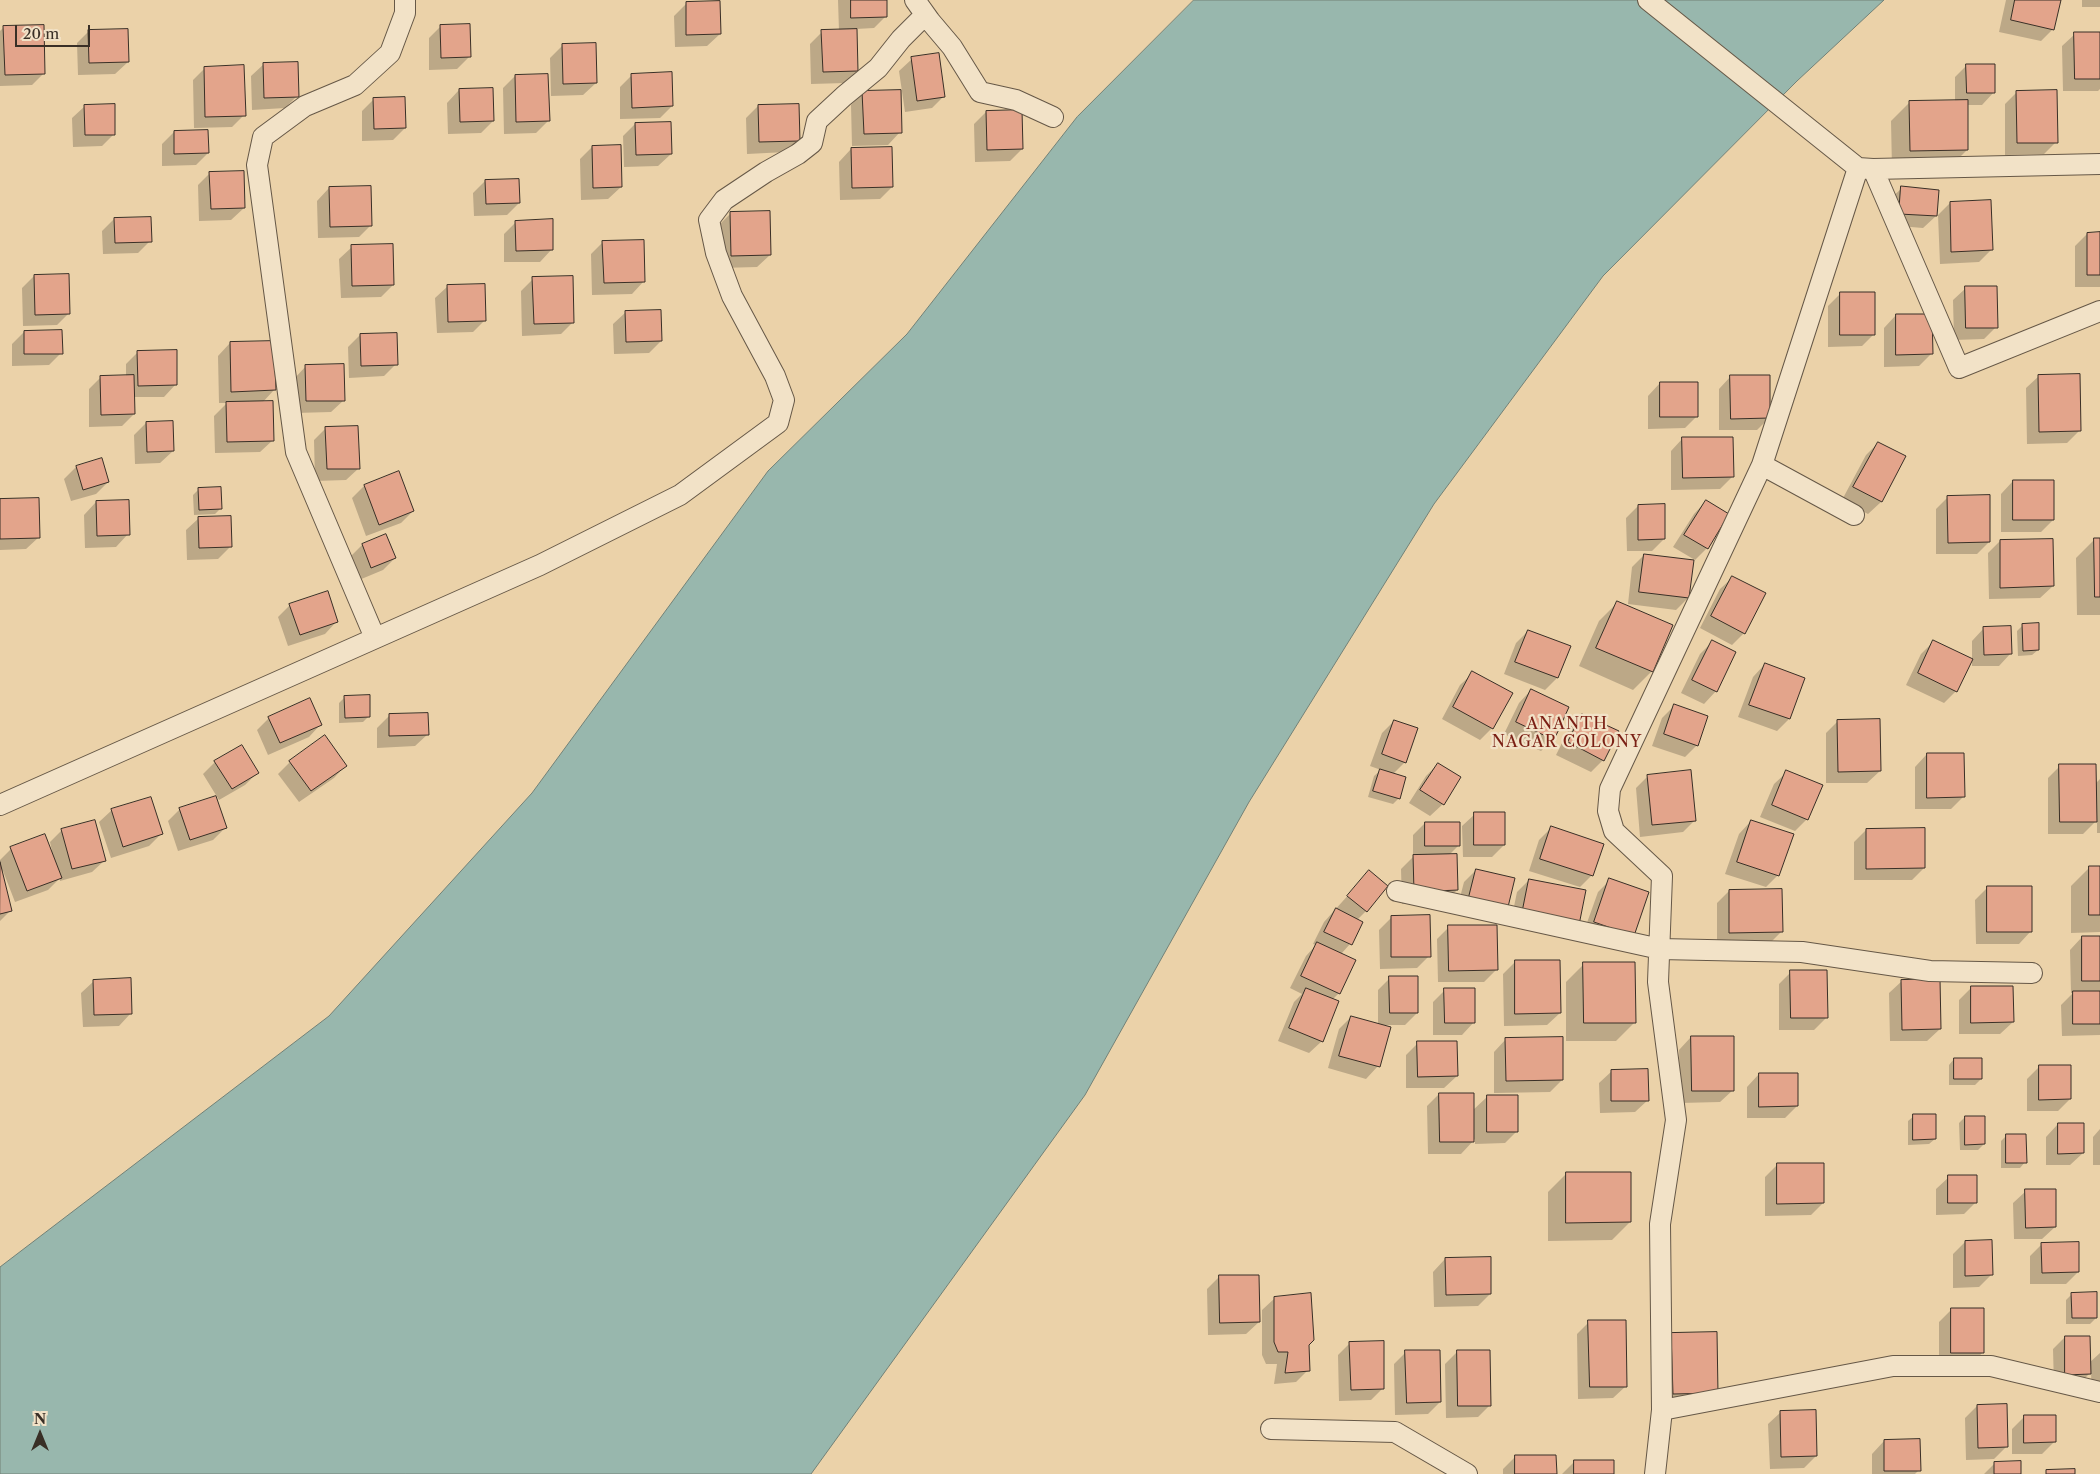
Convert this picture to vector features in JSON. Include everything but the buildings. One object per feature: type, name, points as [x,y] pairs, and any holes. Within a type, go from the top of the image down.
[{"type":"street","points":[[374,638],[296,452],[257,165],[263,137],[305,106],[355,85],[390,52],[405,13],[405,0]]},
{"type":"street","points":[[1648,0],[1866,168],[1959,368],[2100,311]]},
{"type":"street","points":[[0,805],[540,564],[680,494],[778,423],[784,400],[775,376],[732,296],[716,253],[709,220],[724,200],[766,172],[798,154],[812,143],[817,121],[878,68],[901,39],[920,7],[952,47],[980,92],[1016,100],[1053,117]]},
{"type":"street","points":[[1866,168],[2100,164]]},
{"type":"street","points":[[1655,1474],[1662,1410],[1660,1224],[1676,1120],[1658,982],[1662,876],[1614,831],[1608,811],[1610,789],[1762,465],[1866,168]]},
{"type":"street","points":[[1762,465],[1854,515]]},
{"type":"street","points":[[1397,891],[1660,949],[1802,952],[1930,971],[2032,973]]},
{"type":"street","points":[[1662,1410],[1893,1366],[1991,1366],[2100,1392]]},
{"type":"street","points":[[1271,1430],[1395,1432],[1467,1474]]},
{"type":"water","points":[[1194,0],[1884,0],[1797,81],[1603,276],[1434,504],[1249,802],[1085,1095],[811,1474],[0,1474],[0,1267],[329,1016],[532,793],[768,471],[907,334],[1077,117]]},
{"type":"district","name":"ANANTH NAGAR COLONY","points":[[1567,733]]}]
